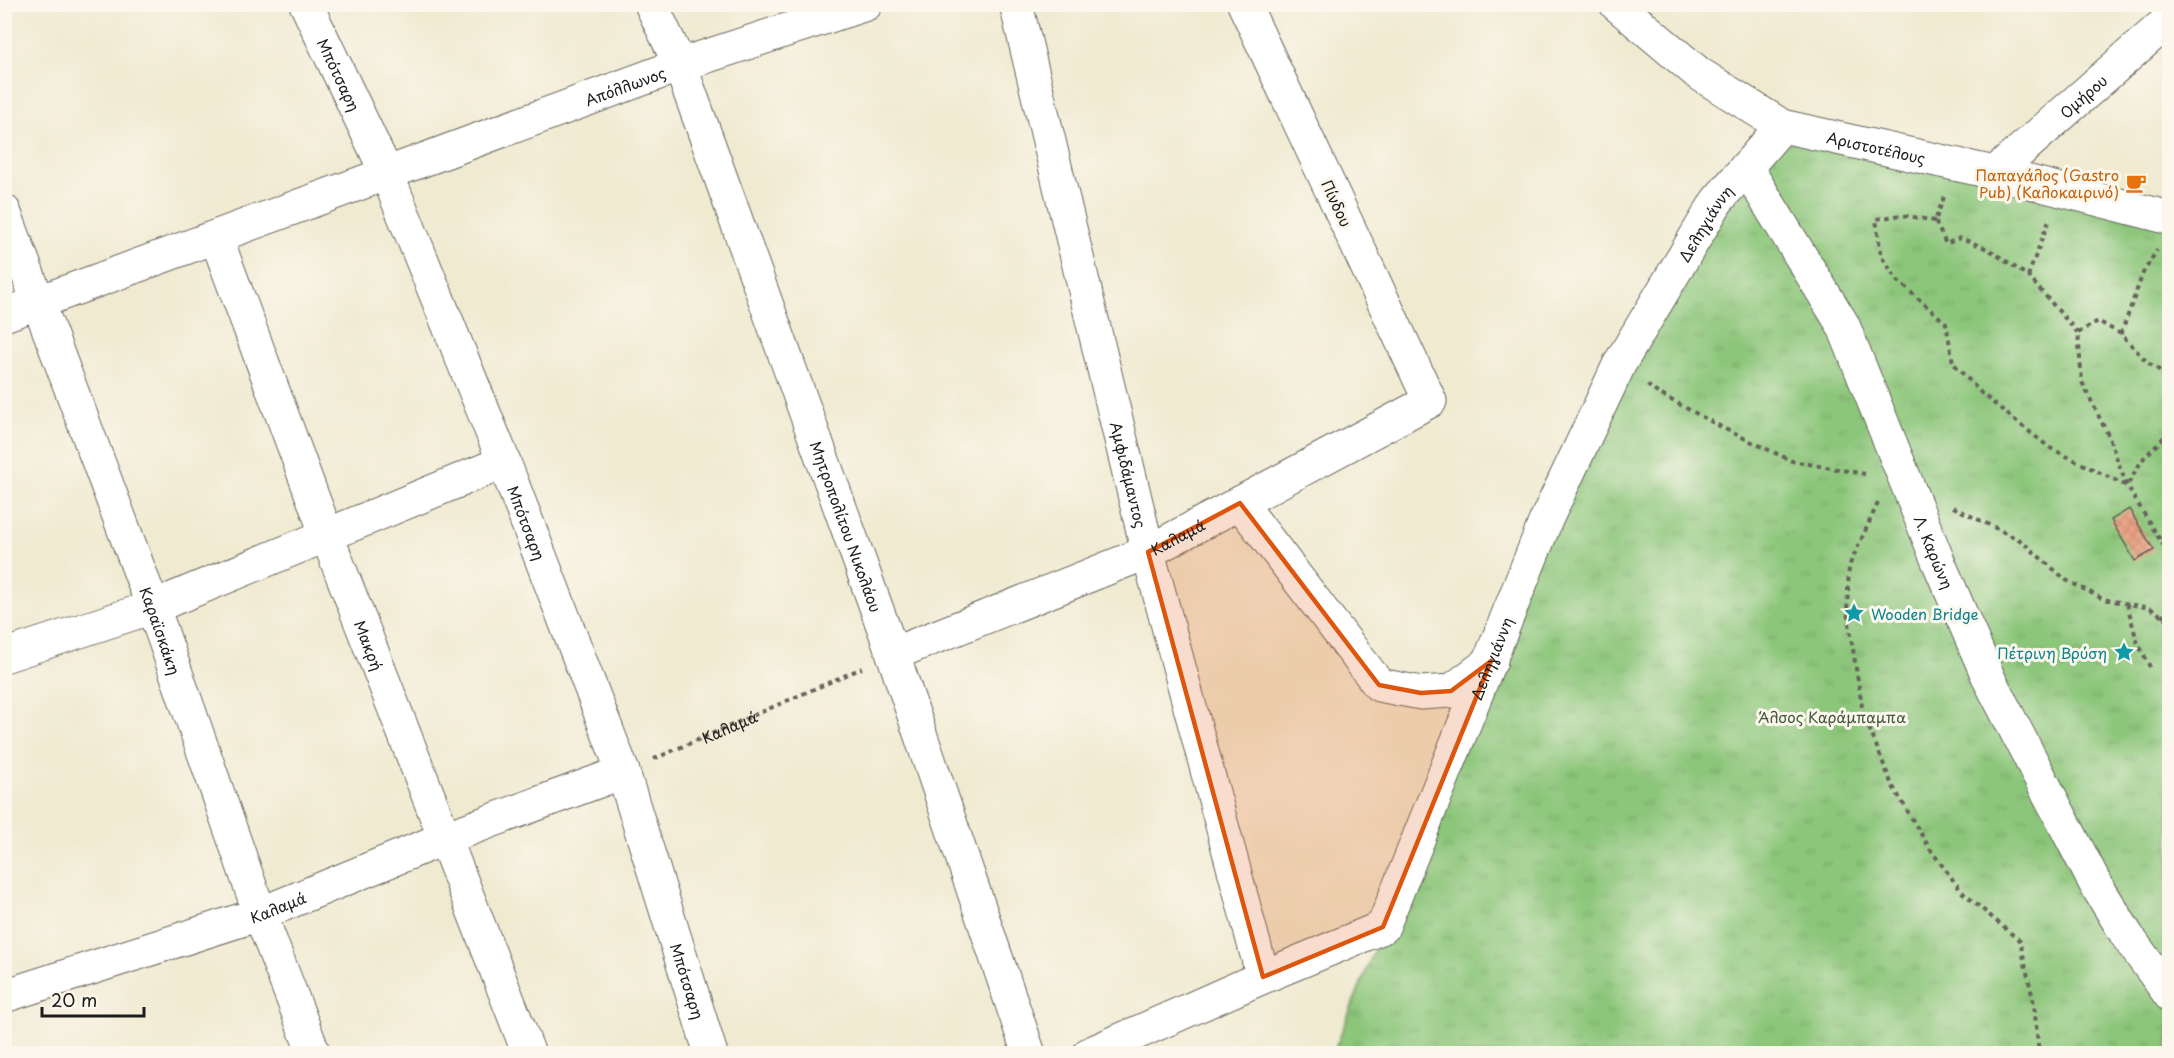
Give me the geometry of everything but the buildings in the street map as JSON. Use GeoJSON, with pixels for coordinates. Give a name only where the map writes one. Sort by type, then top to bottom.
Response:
{"type":"FeatureCollection","features":[{"type":"Feature","properties":{"kind":"street","name":"Μπότσαρη"},"geometry":{"type":"LineString","coordinates":[[306,4],[387,174],[504,462],[623,772],[711,1053]]}},
{"type":"Feature","properties":{"kind":"street","name":"Μητροπολίτου Νικολάου"},"geometry":{"type":"LineString","coordinates":[[651,4],[680,65],[893,654],[1029,1053]]}},
{"type":"Feature","properties":{"kind":"street","name":"Απόλλωνος"},"geometry":{"type":"LineString","coordinates":[[39,302],[680,65],[866,4]]}},
{"type":"Feature","properties":{"kind":"street","name":"Αμφιδάμαντος"},"geometry":{"type":"LineString","coordinates":[[1016,4],[1148,552],[1263,977]]}},
{"type":"Feature","properties":{"kind":"street","name":"Πίνδου"},"geometry":{"type":"LineString","coordinates":[[1244,4],[1430,401]]}},
{"type":"Feature","properties":{"kind":"street","name":"Αριστοτέλους"},"geometry":{"type":"LineString","coordinates":[[1616,4],[1698,73],[1782,126],[2061,190],[2164,233]]}},
{"type":"Feature","properties":{"kind":"street","name":"Ομήρου"},"geometry":{"type":"LineString","coordinates":[[1979,170],[2169,19]]}},
{"type":"Feature","properties":{"kind":"street","name":"Δεληγιάννη"},"geometry":{"type":"LineString","coordinates":[[1089,1053],[1383,927],[1546,520],[1620,363],[1717,201],[1782,126]]}},
{"type":"Feature","properties":{"kind":"street","name":"Λ. Καρώνη"},"geometry":{"type":"LineString","coordinates":[[1746,167],[1843,325],[1938,561],[1990,681],[2095,883],[2128,937],[2169,995]]}},
{"type":"Feature","properties":{"kind":"street","name":"Καραϊσκάκη"},"geometry":{"type":"LineString","coordinates":[[4,211],[153,607],[260,914],[314,1053]]}},
{"type":"Feature","properties":{"kind":"street","name":"Μακρή"},"geometry":{"type":"LineString","coordinates":[[216,237],[327,536],[529,1053]]}},
{"type":"Feature","properties":{"kind":"street"},"geometry":{"type":"LineString","coordinates":[[4,315],[39,302]]}},
{"type":"Feature","properties":{"kind":"street","name":"Καλαμά"},"geometry":{"type":"LineString","coordinates":[[893,654],[1148,552],[1430,401]]}},
{"type":"Feature","properties":{"kind":"street"},"geometry":{"type":"LineString","coordinates":[[4,656],[153,607],[504,462]]}},
{"type":"Feature","properties":{"kind":"street"},"geometry":{"type":"LineString","coordinates":[[1240,503],[1379,685],[1421,693],[1451,691],[1491,661]]}},
{"type":"Feature","properties":{"kind":"street","name":"Καλαμά"},"geometry":{"type":"LineString","coordinates":[[4,996],[260,914],[445,838],[623,772]]}},
{"type":"Feature","properties":{"kind":"path"},"geometry":{"type":"LineString","coordinates":[[1979,170],[1941,201],[1935,221],[1946,244],[1960,238],[1988,249],[2028,276],[2078,333],[2082,382],[2108,435],[2127,486],[2169,556]]}},
{"type":"Feature","properties":{"kind":"path"},"geometry":{"type":"LineString","coordinates":[[2028,276],[2061,190]]}},
{"type":"Feature","properties":{"kind":"path"},"geometry":{"type":"LineString","coordinates":[[1935,221],[1902,215],[1876,219],[1881,255],[1897,280],[1946,323],[1953,363],[1982,394],[2049,448],[2127,486]]}},
{"type":"Feature","properties":{"kind":"path"},"geometry":{"type":"LineString","coordinates":[[2121,334],[2143,273],[2164,233]]}},
{"type":"Feature","properties":{"kind":"path"},"geometry":{"type":"LineString","coordinates":[[2078,333],[2098,321],[2121,334],[2148,363],[2169,377]]}},
{"type":"Feature","properties":{"kind":"path"},"geometry":{"type":"LineString","coordinates":[[2127,486],[2142,459],[2169,431]]}},
{"type":"Feature","properties":{"kind":"path"},"geometry":{"type":"LineString","coordinates":[[1880,499],[1849,566],[1846,611],[1863,713],[1892,786],[1930,849],[1962,892],[2020,941],[2034,1004],[2039,1053]]}},
{"type":"Feature","properties":{"kind":"path"},"geometry":{"type":"LineString","coordinates":[[2163,617],[2169,597]]}},
{"type":"Feature","properties":{"kind":"path"},"geometry":{"type":"LineString","coordinates":[[2127,604],[2137,641],[2150,668]]}},
{"type":"Feature","properties":{"kind":"path","name":"Καλαμά"},"geometry":{"type":"LineString","coordinates":[[623,772],[893,654]]}},
{"type":"Feature","properties":{"kind":"highlighted area"},"geometry":{"type":"Polygon","coordinates":[[[1240,503],[1379,685],[1421,693],[1451,691],[1491,661],[1383,927],[1263,977],[1148,552],[1240,503]]]}},
{"type":"Feature","properties":{"kind":"green space","name":"Άλσος Καράμπαμπα"},"geometry":{"type":"Polygon","coordinates":[[[1782,126],[2169,218],[2169,1053],[1333,1054],[1450,760],[1620,363],[1782,126]]]}},
{"type":"Feature","properties":{"kind":"place","name":"Παπαγάλος (Gastro Pub) (Καλοκαιρινό)"},"geometry":{"type":"Point","coordinates":[2136,183]}},
{"type":"Feature","properties":{"kind":"place","name":"Wooden Bridge"},"geometry":{"type":"Point","coordinates":[1854,613]}},
{"type":"Feature","properties":{"kind":"place","name":"Πέτρινη Βρύση"},"geometry":{"type":"Point","coordinates":[2124,652]}}]}
